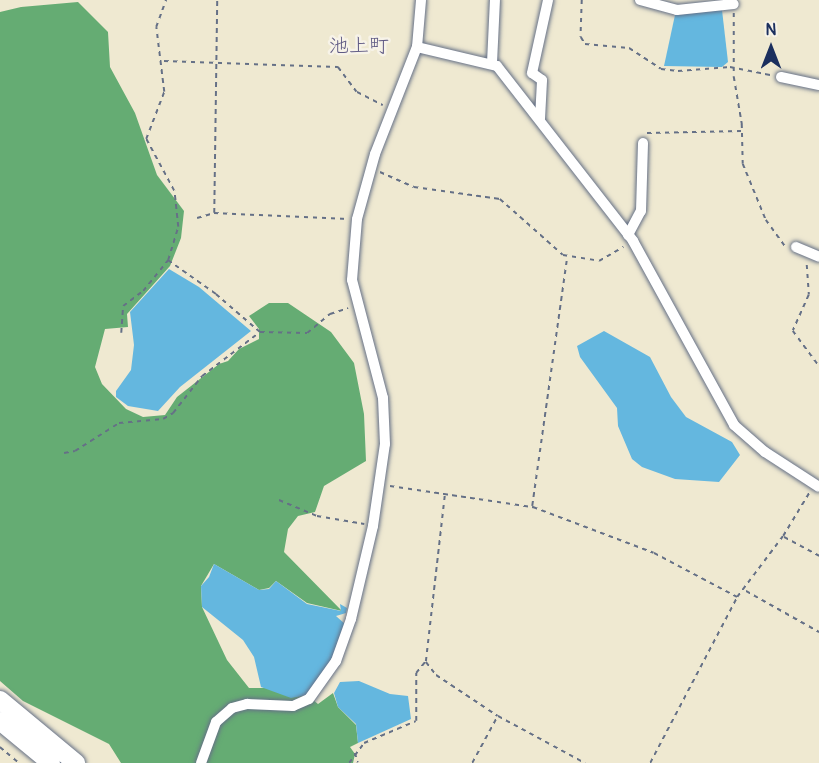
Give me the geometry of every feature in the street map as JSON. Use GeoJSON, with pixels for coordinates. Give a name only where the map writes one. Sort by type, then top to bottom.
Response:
{"type":"FeatureCollection","features":[{"type":"Feature","properties":{"kind":"highway"},"geometry":{"type":"LineString","coordinates":[[0,700],[76,763]]}},
{"type":"Feature","properties":{"kind":"highway"},"geometry":{"type":"LineString","coordinates":[[0,721],[51,763]]}},
{"type":"Feature","properties":{"kind":"street"},"geometry":{"type":"LineString","coordinates":[[201,763],[216,722],[232,708],[247,704],[300,705],[325,680],[336,662],[351,619],[373,526],[381,484],[385,444],[383,398],[352,280],[357,219],[371,167],[417,47],[421,0]]}},
{"type":"Feature","properties":{"kind":"street"},"geometry":{"type":"LineString","coordinates":[[492,63],[495,0]]}},
{"type":"Feature","properties":{"kind":"street"},"geometry":{"type":"LineString","coordinates":[[540,119],[542,80],[532,73],[548,0]]}},
{"type":"Feature","properties":{"kind":"street"},"geometry":{"type":"LineString","coordinates":[[640,0],[677,10],[734,4]]}},
{"type":"Feature","properties":{"kind":"street"},"geometry":{"type":"LineString","coordinates":[[417,47],[492,63],[540,119],[631,238],[734,425],[765,452],[816,486]]}},
{"type":"Feature","properties":{"kind":"street"},"geometry":{"type":"LineString","coordinates":[[781,77],[819,85]]}},
{"type":"Feature","properties":{"kind":"street"},"geometry":{"type":"LineString","coordinates":[[631,238],[641,211],[643,143]]}},
{"type":"Feature","properties":{"kind":"street"},"geometry":{"type":"LineString","coordinates":[[793,248],[819,256]]}},
{"type":"Feature","properties":{"kind":"path"},"geometry":{"type":"LineString","coordinates":[[121,333],[123,306],[143,291],[168,260],[178,228],[179,210],[174,191],[146,140],[164,92],[163,61],[156,27],[166,0]]}},
{"type":"Feature","properties":{"kind":"path"},"geometry":{"type":"LineString","coordinates":[[214,213],[217,0]]}},
{"type":"Feature","properties":{"kind":"path"},"geometry":{"type":"LineString","coordinates":[[582,0],[581,42],[585,44],[629,48],[661,69],[678,71],[734,68],[781,77]]}},
{"type":"Feature","properties":{"kind":"path"},"geometry":{"type":"LineString","coordinates":[[734,4],[734,68],[742,131],[743,164],[766,220],[793,248]]}},
{"type":"Feature","properties":{"kind":"path"},"geometry":{"type":"LineString","coordinates":[[163,61],[216,61],[338,67],[357,92],[394,110]]}},
{"type":"Feature","properties":{"kind":"path"},"geometry":{"type":"LineString","coordinates":[[643,143],[649,132],[742,131]]}},
{"type":"Feature","properties":{"kind":"path"},"geometry":{"type":"LineString","coordinates":[[371,167],[414,187],[500,199],[568,256],[599,261],[631,238]]}},
{"type":"Feature","properties":{"kind":"path"},"geometry":{"type":"LineString","coordinates":[[196,218],[214,213],[357,219]]}},
{"type":"Feature","properties":{"kind":"path"},"geometry":{"type":"LineString","coordinates":[[532,507],[568,256]]}},
{"type":"Feature","properties":{"kind":"path"},"geometry":{"type":"LineString","coordinates":[[168,260],[216,294],[260,332]]}},
{"type":"Feature","properties":{"kind":"path"},"geometry":{"type":"LineString","coordinates":[[808,261],[808,295],[793,331],[819,366]]}},
{"type":"Feature","properties":{"kind":"path"},"geometry":{"type":"LineString","coordinates":[[64,453],[75,451],[119,423],[163,420],[173,413],[202,376],[260,332],[307,333],[330,314],[357,304]]}},
{"type":"Feature","properties":{"kind":"path"},"geometry":{"type":"LineString","coordinates":[[381,484],[532,507],[654,553],[738,597]]}},
{"type":"Feature","properties":{"kind":"path"},"geometry":{"type":"LineString","coordinates":[[650,763],[738,597],[746,590],[816,486]]}},
{"type":"Feature","properties":{"kind":"path"},"geometry":{"type":"LineString","coordinates":[[349,763],[364,743],[416,721],[416,673],[426,662],[445,495]]}},
{"type":"Feature","properties":{"kind":"path"},"geometry":{"type":"LineString","coordinates":[[279,500],[317,516],[373,526]]}},
{"type":"Feature","properties":{"kind":"path"},"geometry":{"type":"LineString","coordinates":[[783,536],[819,556]]}},
{"type":"Feature","properties":{"kind":"path"},"geometry":{"type":"LineString","coordinates":[[746,590],[819,632]]}},
{"type":"Feature","properties":{"kind":"path"},"geometry":{"type":"LineString","coordinates":[[426,662],[436,675],[498,716],[585,763]]}},
{"type":"Feature","properties":{"kind":"path"},"geometry":{"type":"LineString","coordinates":[[471,763],[498,716]]}},
{"type":"Feature","properties":{"kind":"path"},"geometry":{"type":"LineString","coordinates":[[0,747],[19,763]]}},
{"type":"Feature","properties":{"kind":"path"},"geometry":{"type":"LineString","coordinates":[[355,752],[358,763]]}},
{"type":"Feature","properties":{"kind":"green space"},"geometry":{"type":"Polygon","coordinates":[[[78,2],[108,32],[110,67],[135,113],[157,175],[184,211],[181,238],[170,266],[127,314],[128,327],[105,329],[95,367],[102,384],[126,409],[143,417],[165,415],[177,397],[219,364],[228,361],[239,349],[259,339],[259,329],[249,316],[269,303],[288,303],[331,332],[354,363],[364,414],[366,461],[324,486],[315,512],[298,516],[288,529],[284,552],[342,611],[307,603],[276,581],[269,588],[259,590],[214,564],[201,586],[202,607],[227,660],[249,688],[268,688],[291,697],[307,695],[318,704],[333,693],[338,707],[356,725],[358,743],[350,747],[355,754],[353,763],[121,763],[109,744],[23,701],[0,681],[0,12],[21,7],[78,2]]]}},
{"type":"Feature","properties":{"kind":"water"},"geometry":{"type":"Polygon","coordinates":[[[722,10],[728,62],[722,67],[664,66],[675,15],[722,10]]]}},
{"type":"Feature","properties":{"kind":"water"},"geometry":{"type":"Polygon","coordinates":[[[169,269],[199,287],[251,331],[180,387],[158,411],[128,406],[116,397],[116,391],[131,370],[134,345],[130,312],[169,269]]]}},
{"type":"Feature","properties":{"kind":"water"},"geometry":{"type":"Polygon","coordinates":[[[604,331],[650,357],[671,397],[686,417],[732,442],[740,455],[719,482],[675,479],[642,467],[632,459],[618,426],[617,408],[580,357],[577,346],[604,331]]]}},
{"type":"Feature","properties":{"kind":"water"},"geometry":{"type":"Polygon","coordinates":[[[214,564],[259,590],[269,589],[276,581],[307,604],[341,611],[340,604],[347,608],[346,613],[336,616],[345,624],[341,646],[307,695],[291,698],[261,687],[254,657],[243,640],[202,607],[201,586],[209,577],[214,564]]]}},
{"type":"Feature","properties":{"kind":"water"},"geometry":{"type":"Polygon","coordinates":[[[359,681],[390,694],[408,696],[411,719],[358,743],[356,724],[338,707],[334,693],[340,682],[359,681]]]}},
{"type":"Feature","properties":{"kind":"district","name":"池上町"},"geometry":{"type":"Point","coordinates":[359,45]}}]}
